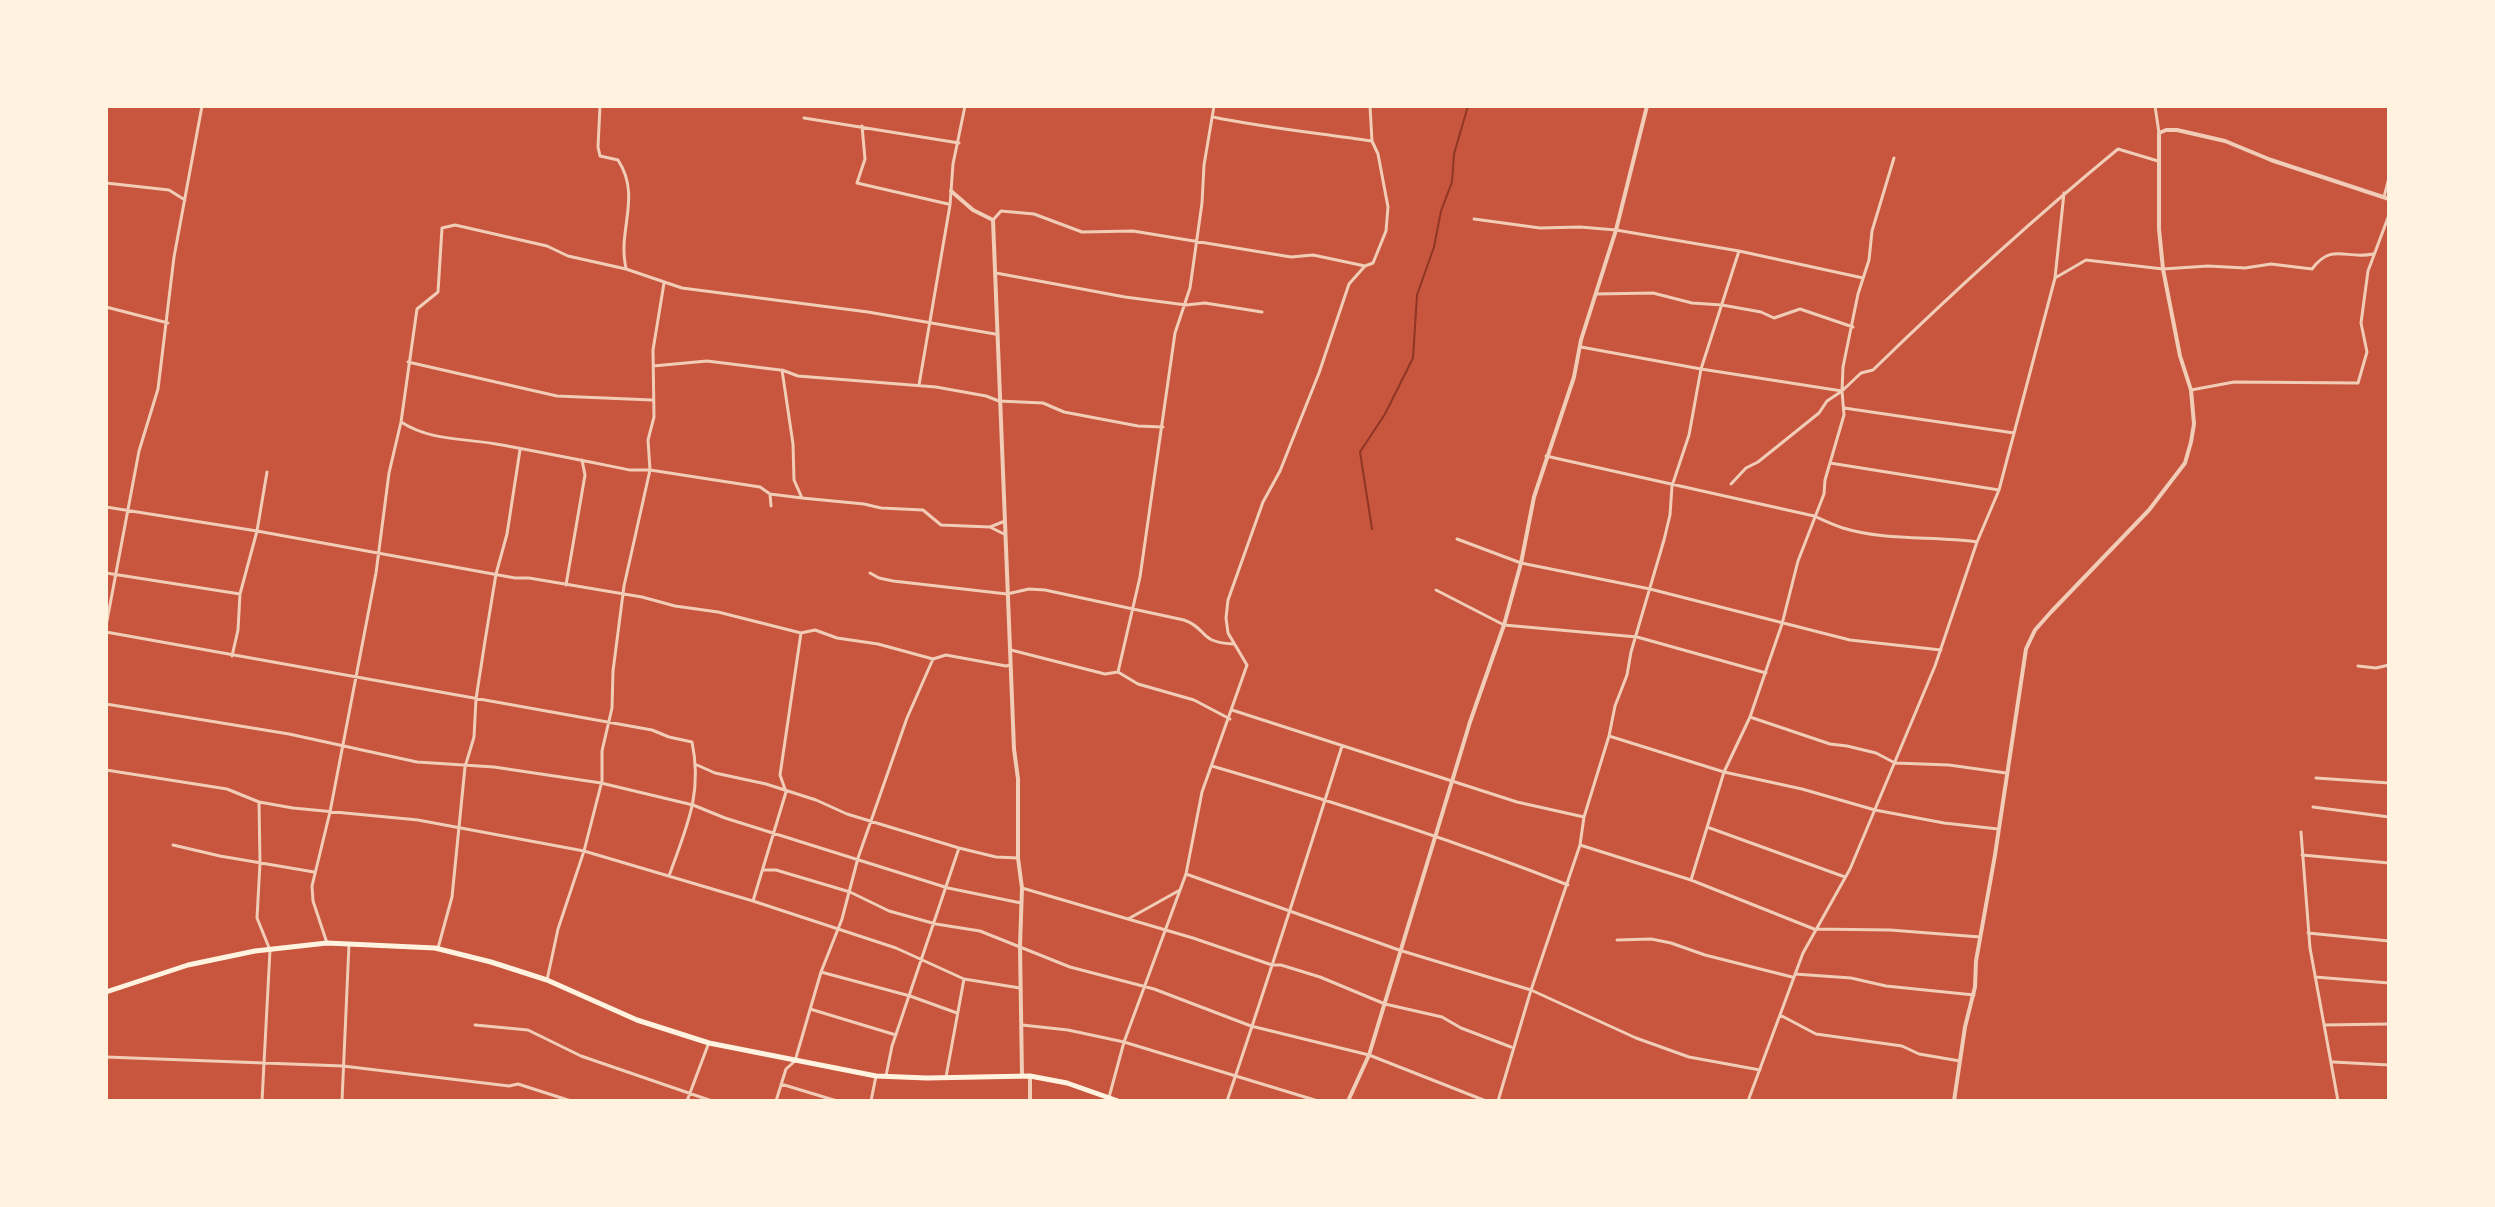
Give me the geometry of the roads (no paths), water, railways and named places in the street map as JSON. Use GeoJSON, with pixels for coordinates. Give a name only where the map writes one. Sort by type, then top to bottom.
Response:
{"type":"FeatureCollection","features":[{"type":"Feature","properties":{"kind":"main road"},"geometry":{"type":"LineString","coordinates":[[106,992],[188,965],[270,950],[327,943],[438,948],[547,980],[629,1017],[709,1043],[876,1076],[1030,1076],[1067,1083],[1118,1101]]}},
{"type":"Feature","properties":{"kind":"street"},"geometry":{"type":"LineString","coordinates":[[106,626],[139,451],[158,389],[174,257],[202,106]]}},
{"type":"Feature","properties":{"kind":"street"},"geometry":{"type":"LineString","coordinates":[[600,106],[600,156],[618,160],[624,170],[631,204],[623,255],[626,269]]}},
{"type":"Feature","properties":{"kind":"street"},"geometry":{"type":"LineString","coordinates":[[919,385],[965,106]]}},
{"type":"Feature","properties":{"kind":"street"},"geometry":{"type":"LineString","coordinates":[[1118,672],[1134,610],[1173,347],[1186,305],[1214,106]]}},
{"type":"Feature","properties":{"kind":"street"},"geometry":{"type":"LineString","coordinates":[[1108,1100],[1124,1042],[1186,874],[1202,792],[1247,665],[1233,644],[1226,618],[1228,600],[1263,502],[1280,471],[1319,373],[1349,284],[1365,266],[1373,263],[1386,231],[1388,207],[1378,154],[1372,141],[1370,106]]}},
{"type":"Feature","properties":{"kind":"street"},"geometry":{"type":"LineString","coordinates":[[1348,1101],[1369,1055],[1451,780],[1504,625],[1521,563],[1534,497],[1574,377],[1647,106]]}},
{"type":"Feature","properties":{"kind":"street"},"geometry":{"type":"LineString","coordinates":[[1954,1101],[2009,773],[2022,666],[2035,630],[2149,510],[2185,463],[2194,424],[2191,390],[2180,356],[2163,269],[2159,133],[2155,106]]}},
{"type":"Feature","properties":{"kind":"street"},"geometry":{"type":"LineString","coordinates":[[1213,117],[1286,131],[1311,131],[1372,141]]}},
{"type":"Feature","properties":{"kind":"street"},"geometry":{"type":"LineString","coordinates":[[804,118],[959,143]]}},
{"type":"Feature","properties":{"kind":"street"},"geometry":{"type":"LineString","coordinates":[[862,126],[865,159],[857,183],[950,205]]}},
{"type":"Feature","properties":{"kind":"street"},"geometry":{"type":"LineString","coordinates":[[2159,133],[2177,130],[2225,141],[2271,160],[2386,198],[2389,178]]}},
{"type":"Feature","properties":{"kind":"street"},"geometry":{"type":"LineString","coordinates":[[1731,484],[1746,468],[1758,462],[1819,413],[1827,401],[1842,391],[1853,378],[1873,370],[2064,193],[2118,149],[2158,161]]}},
{"type":"Feature","properties":{"kind":"street"},"geometry":{"type":"LineString","coordinates":[[1691,880],[1724,772],[1750,717],[1766,673],[1814,516],[1824,494],[1844,415],[1843,367],[1858,294],[1869,260],[1872,231],[1894,158]]}},
{"type":"Feature","properties":{"kind":"street"},"geometry":{"type":"LineString","coordinates":[[106,183],[169,190],[185,200]]}},
{"type":"Feature","properties":{"kind":"street"},"geometry":{"type":"LineString","coordinates":[[951,191],[973,210],[993,220]]}},
{"type":"Feature","properties":{"kind":"street"},"geometry":{"type":"LineString","coordinates":[[1748,1101],[1814,929],[1845,877],[1895,763],[1941,650],[1977,542],[1999,490],[2055,278],[2064,193]]}},
{"type":"Feature","properties":{"kind":"street"},"geometry":{"type":"LineString","coordinates":[[1022,1076],[1022,888],[1018,858],[1018,774],[1014,749],[995,334],[993,220],[1001,211],[1034,214],[1082,232],[1133,231],[1291,257],[1313,255],[1365,266]]}},
{"type":"Feature","properties":{"kind":"street"},"geometry":{"type":"LineString","coordinates":[[2191,390],[2234,382],[2358,383],[2367,352],[2361,323],[2368,271],[2389,215]]}},
{"type":"Feature","properties":{"kind":"street"},"geometry":{"type":"LineString","coordinates":[[1474,219],[1540,228],[1616,230],[1739,251],[1863,278]]}},
{"type":"Feature","properties":{"kind":"street"},"geometry":{"type":"LineString","coordinates":[[327,943],[313,901],[315,873],[330,812],[379,554],[389,473],[401,422],[417,309],[438,292],[442,228],[455,225],[547,246],[568,256],[626,269],[682,288],[868,312],[995,334]]}},
{"type":"Feature","properties":{"kind":"street"},"geometry":{"type":"LineString","coordinates":[[1498,1101],[1531,990],[1580,845],[1584,817],[1615,706],[1627,675],[1670,515],[1672,486],[1689,435],[1701,369],[1739,251]]}},
{"type":"Feature","properties":{"kind":"street"},"geometry":{"type":"LineString","coordinates":[[2055,278],[2086,260],[2163,269],[2245,268],[2271,264],[2312,269],[2321,257],[2337,251],[2352,256],[2374,254]]}},
{"type":"Feature","properties":{"kind":"street"},"geometry":{"type":"LineString","coordinates":[[996,273],[1125,297],[1186,305],[1205,303],[1262,312]]}},
{"type":"Feature","properties":{"kind":"street"},"geometry":{"type":"LineString","coordinates":[[547,980],[558,929],[584,851],[601,783],[602,751],[623,594],[650,470],[648,440],[654,417],[653,366],[664,283]]}},
{"type":"Feature","properties":{"kind":"street"},"geometry":{"type":"LineString","coordinates":[[1596,294],[1653,293],[1692,303],[1761,312],[1774,318],[1800,309],[1853,327]]}},
{"type":"Feature","properties":{"kind":"street"},"geometry":{"type":"LineString","coordinates":[[106,307],[168,323]]}},
{"type":"Feature","properties":{"kind":"street"},"geometry":{"type":"LineString","coordinates":[[1580,347],[1842,391]]}},
{"type":"Feature","properties":{"kind":"street"},"geometry":{"type":"LineString","coordinates":[[653,366],[707,361],[782,370],[798,376],[919,385],[999,401],[1043,403],[1064,412],[1138,426],[1163,427]]}},
{"type":"Feature","properties":{"kind":"street"},"geometry":{"type":"LineString","coordinates":[[408,362],[557,396],[654,400]]}},
{"type":"Feature","properties":{"kind":"street"},"geometry":{"type":"LineString","coordinates":[[782,370],[793,444],[794,480],[802,498]]}},
{"type":"Feature","properties":{"kind":"street"},"geometry":{"type":"LineString","coordinates":[[1843,408],[2014,433]]}},
{"type":"Feature","properties":{"kind":"street"},"geometry":{"type":"LineString","coordinates":[[401,422],[436,437],[630,470],[650,470],[760,487],[779,497],[923,510],[941,525],[990,527],[1005,521]]}},
{"type":"Feature","properties":{"kind":"street"},"geometry":{"type":"LineString","coordinates":[[438,948],[452,897],[466,765],[474,737],[476,699],[520,450]]}},
{"type":"Feature","properties":{"kind":"street"},"geometry":{"type":"LineString","coordinates":[[1546,456],[1814,516],[1845,529],[1977,542]]}},
{"type":"Feature","properties":{"kind":"street"},"geometry":{"type":"LineString","coordinates":[[566,585],[585,475],[582,460]]}},
{"type":"Feature","properties":{"kind":"street"},"geometry":{"type":"LineString","coordinates":[[1830,463],[1999,490]]}},
{"type":"Feature","properties":{"kind":"street"},"geometry":{"type":"LineString","coordinates":[[232,656],[238,630],[240,594],[257,531],[267,472]]}},
{"type":"Feature","properties":{"kind":"street"},"geometry":{"type":"LineString","coordinates":[[770,494],[772,504],[779,497]]}},
{"type":"Feature","properties":{"kind":"street"},"geometry":{"type":"LineString","coordinates":[[106,507],[623,594],[718,612],[801,633],[815,630],[837,638],[878,644],[933,659],[946,655],[1010,665]]}},
{"type":"Feature","properties":{"kind":"street"},"geometry":{"type":"LineString","coordinates":[[990,527],[1005,535]]}},
{"type":"Feature","properties":{"kind":"street"},"geometry":{"type":"LineString","coordinates":[[1457,539],[1521,563],[1650,589],[1850,640],[1941,650]]}},
{"type":"Feature","properties":{"kind":"street"},"geometry":{"type":"LineString","coordinates":[[106,573],[240,594]]}},
{"type":"Feature","properties":{"kind":"street"},"geometry":{"type":"LineString","coordinates":[[870,573],[893,581],[1007,594],[1029,589],[1045,590],[1184,620],[1195,624],[1206,639],[1233,644]]}},
{"type":"Feature","properties":{"kind":"street"},"geometry":{"type":"LineString","coordinates":[[1436,590],[1504,625],[1637,637],[1766,673]]}},
{"type":"Feature","properties":{"kind":"street"},"geometry":{"type":"LineString","coordinates":[[106,632],[652,730],[692,742],[697,765],[693,805],[669,876]]}},
{"type":"Feature","properties":{"kind":"street"},"geometry":{"type":"LineString","coordinates":[[753,901],[786,792],[780,775],[801,633]]}},
{"type":"Feature","properties":{"kind":"street"},"geometry":{"type":"LineString","coordinates":[[1010,650],[1105,674],[1118,672],[1138,684],[1194,700],[1230,719]]}},
{"type":"Feature","properties":{"kind":"street"},"geometry":{"type":"LineString","coordinates":[[776,1101],[786,1069],[795,1061],[821,972],[850,892],[858,858],[907,718],[933,659]]}},
{"type":"Feature","properties":{"kind":"street"},"geometry":{"type":"LineString","coordinates":[[2358,666],[2376,668],[2389,665]]}},
{"type":"Feature","properties":{"kind":"street"},"geometry":{"type":"LineString","coordinates":[[106,704],[235,724],[417,762],[466,765],[601,783],[693,805],[946,887],[1022,904]]}},
{"type":"Feature","properties":{"kind":"street"},"geometry":{"type":"LineString","coordinates":[[1232,710],[1517,802],[1584,817]]}},
{"type":"Feature","properties":{"kind":"street"},"geometry":{"type":"LineString","coordinates":[[1750,717],[1830,744],[1876,753],[1895,763],[1949,765],[2009,773]]}},
{"type":"Feature","properties":{"kind":"street"},"geometry":{"type":"LineString","coordinates":[[1609,736],[1724,772],[1802,789],[1875,810],[1998,829]]}},
{"type":"Feature","properties":{"kind":"street"},"geometry":{"type":"LineString","coordinates":[[1227,1101],[1342,746]]}},
{"type":"Feature","properties":{"kind":"street"},"geometry":{"type":"LineString","coordinates":[[697,765],[766,784],[871,822],[959,848],[996,857],[1018,858]]}},
{"type":"Feature","properties":{"kind":"street"},"geometry":{"type":"LineString","coordinates":[[1212,766],[1325,799],[1492,855],[1568,885]]}},
{"type":"Feature","properties":{"kind":"street"},"geometry":{"type":"LineString","coordinates":[[106,770],[227,789],[259,802],[395,817],[584,851],[753,901],[836,931],[896,948],[964,979],[1020,989]]}},
{"type":"Feature","properties":{"kind":"street"},"geometry":{"type":"LineString","coordinates":[[2316,778],[2389,783]]}},
{"type":"Feature","properties":{"kind":"street"},"geometry":{"type":"LineString","coordinates":[[259,802],[257,918],[270,950],[262,1101]]}},
{"type":"Feature","properties":{"kind":"street"},"geometry":{"type":"LineString","coordinates":[[2313,807],[2389,817]]}},
{"type":"Feature","properties":{"kind":"street"},"geometry":{"type":"LineString","coordinates":[[1707,827],[1845,877]]}},
{"type":"Feature","properties":{"kind":"street"},"geometry":{"type":"LineString","coordinates":[[2301,832],[2308,933],[2338,1101]]}},
{"type":"Feature","properties":{"kind":"street"},"geometry":{"type":"LineString","coordinates":[[173,845],[315,873]]}},
{"type":"Feature","properties":{"kind":"street"},"geometry":{"type":"LineString","coordinates":[[1580,845],[1691,880],[1814,929],[1890,930],[1980,937]]}},
{"type":"Feature","properties":{"kind":"street"},"geometry":{"type":"LineString","coordinates":[[886,1077],[896,1035],[936,924],[959,848]]}},
{"type":"Feature","properties":{"kind":"street"},"geometry":{"type":"LineString","coordinates":[[2302,855],[2389,863]]}},
{"type":"Feature","properties":{"kind":"street"},"geometry":{"type":"LineString","coordinates":[[764,870],[776,870],[850,892],[889,911],[936,924],[980,931],[1070,967],[1145,988],[1251,1026],[1369,1055],[1486,1101]]}},
{"type":"Feature","properties":{"kind":"street"},"geometry":{"type":"LineString","coordinates":[[1186,874],[1399,950],[1531,990],[1636,1038],[1689,1057],[1760,1070]]}},
{"type":"Feature","properties":{"kind":"street"},"geometry":{"type":"LineString","coordinates":[[1022,888],[1320,977],[1385,1004],[1442,1017],[1461,1028],[1513,1048]]}},
{"type":"Feature","properties":{"kind":"street"},"geometry":{"type":"LineString","coordinates":[[1128,919],[1180,890]]}},
{"type":"Feature","properties":{"kind":"street"},"geometry":{"type":"LineString","coordinates":[[2308,933],[2389,941]]}},
{"type":"Feature","properties":{"kind":"street"},"geometry":{"type":"LineString","coordinates":[[1617,940],[1651,939],[1671,943],[1705,955],[1794,976],[1974,995]]}},
{"type":"Feature","properties":{"kind":"street"},"geometry":{"type":"LineString","coordinates":[[342,1101],[349,944]]}},
{"type":"Feature","properties":{"kind":"street"},"geometry":{"type":"LineString","coordinates":[[821,972],[910,996],[957,1013]]}},
{"type":"Feature","properties":{"kind":"street"},"geometry":{"type":"LineString","coordinates":[[2315,977],[2389,983]]}},
{"type":"Feature","properties":{"kind":"street"},"geometry":{"type":"LineString","coordinates":[[946,1077],[964,979]]}},
{"type":"Feature","properties":{"kind":"street"},"geometry":{"type":"LineString","coordinates":[[810,1009],[896,1035]]}},
{"type":"Feature","properties":{"kind":"street"},"geometry":{"type":"LineString","coordinates":[[1780,1015],[1816,1034],[1902,1046],[1919,1054],[1961,1061]]}},
{"type":"Feature","properties":{"kind":"street"},"geometry":{"type":"LineString","coordinates":[[2324,1025],[2389,1024]]}},
{"type":"Feature","properties":{"kind":"street"},"geometry":{"type":"LineString","coordinates":[[475,1025],[528,1030],[581,1056],[712,1101]]}},
{"type":"Feature","properties":{"kind":"street"},"geometry":{"type":"LineString","coordinates":[[1022,1025],[1068,1030],[1124,1042],[1318,1101]]}},
{"type":"Feature","properties":{"kind":"street"},"geometry":{"type":"LineString","coordinates":[[687,1101],[709,1043]]}},
{"type":"Feature","properties":{"kind":"street"},"geometry":{"type":"LineString","coordinates":[[106,1057],[343,1066],[509,1086],[518,1084],[571,1101]]}},
{"type":"Feature","properties":{"kind":"street"},"geometry":{"type":"LineString","coordinates":[[2331,1062],[2389,1065]]}},
{"type":"Feature","properties":{"kind":"street"},"geometry":{"type":"LineString","coordinates":[[871,1101],[876,1076]]}},
{"type":"Feature","properties":{"kind":"street"},"geometry":{"type":"LineString","coordinates":[[1030,1076],[1030,1101]]}},
{"type":"Feature","properties":{"kind":"street"},"geometry":{"type":"LineString","coordinates":[[781,1084],[837,1101]]}},
{"type":"Feature","properties":{"kind":"waterway"},"geometry":{"type":"LineString","coordinates":[[1372,529],[1360,452],[1385,414],[1413,358],[1417,295],[1452,182],[1454,154],[1468,106]]}}]}
